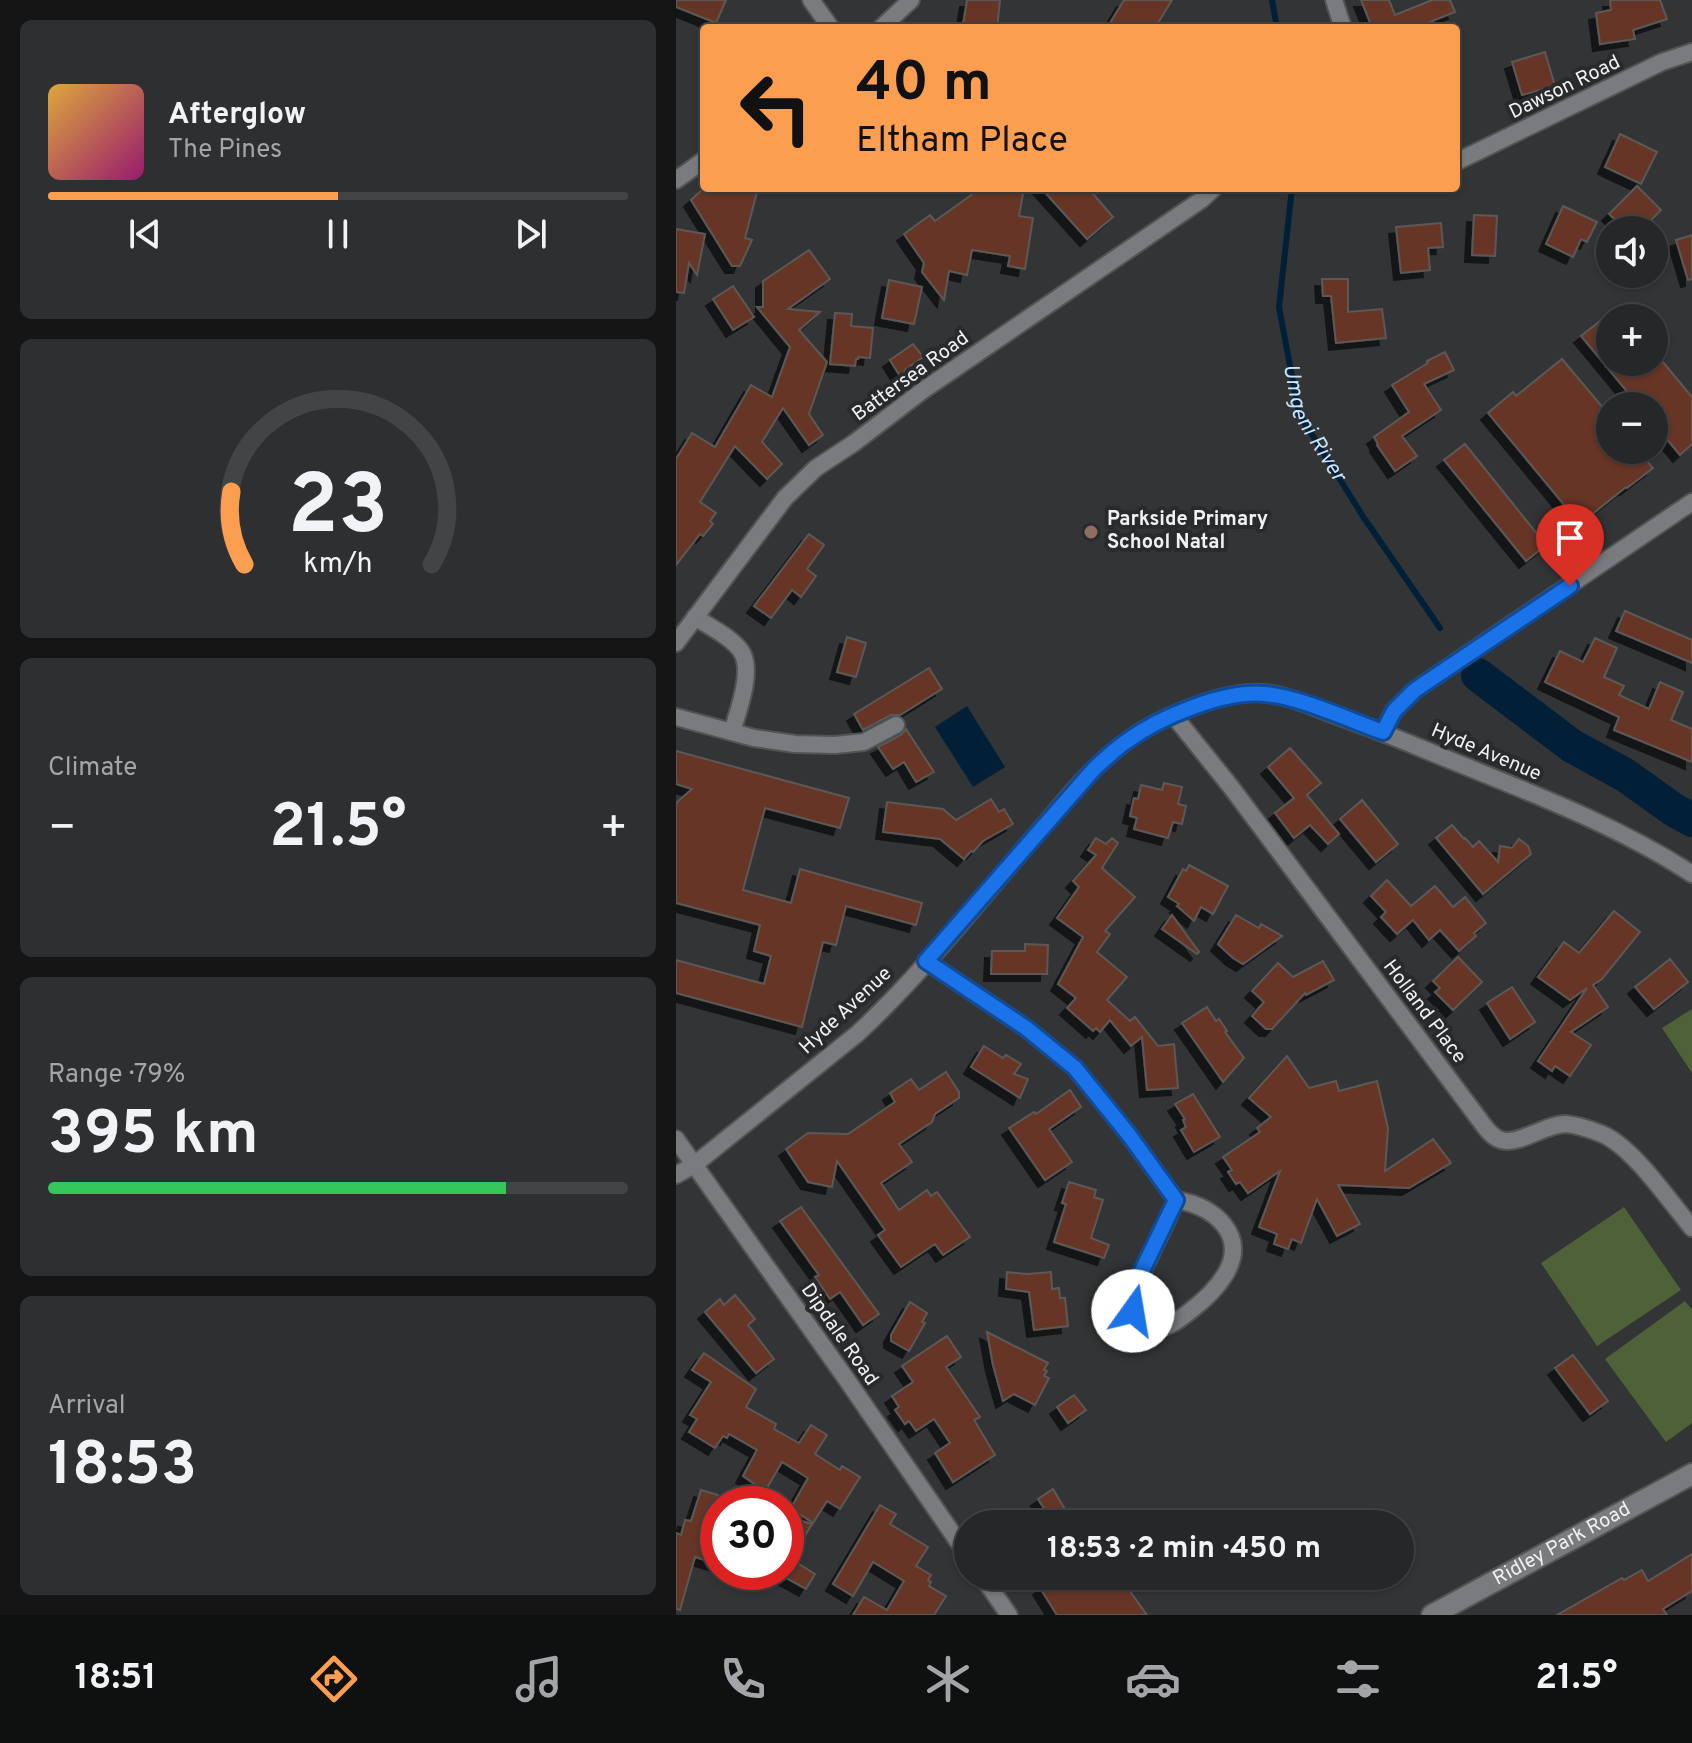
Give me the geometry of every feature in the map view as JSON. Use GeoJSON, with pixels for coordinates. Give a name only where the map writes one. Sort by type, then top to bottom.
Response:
{"type":"FeatureCollection","features":[{"type":"Feature","properties":{"kind":"street"},"geometry":{"type":"LineString","coordinates":[[811,0],[828,24]]}},
{"type":"Feature","properties":{"kind":"street"},"geometry":{"type":"LineString","coordinates":[[885,24],[911,0]]}},
{"type":"Feature","properties":{"kind":"street"},"geometry":{"type":"LineString","coordinates":[[1334,0],[1342,24]]}},
{"type":"Feature","properties":{"kind":"street","name":"Dawson Road"},"geometry":{"type":"LineString","coordinates":[[1460,160],[1662,62],[1692,52]]}},
{"type":"Feature","properties":{"kind":"street"},"geometry":{"type":"LineString","coordinates":[[676,180],[700,163]]}},
{"type":"Feature","properties":{"kind":"street","name":"Battersea Road"},"geometry":{"type":"LineString","coordinates":[[676,643],[785,498],[816,468],[1210,192]]}},
{"type":"Feature","properties":{"kind":"street"},"geometry":{"type":"LineString","coordinates":[[1383,732],[1394,711],[1415,690],[1692,502]]}},
{"type":"Feature","properties":{"kind":"street"},"geometry":{"type":"LineString","coordinates":[[695,617],[731,642],[742,652],[746,662],[747,672],[732,732]]}},
{"type":"Feature","properties":{"kind":"street","name":"Hyde Avenue"},"geometry":{"type":"LineString","coordinates":[[676,1175],[694,1165],[857,1034],[926,961],[1094,769],[1125,741],[1174,716],[1230,695],[1263,693],[1281,696],[1383,732],[1570,810],[1692,874]]}},
{"type":"Feature","properties":{"kind":"street","name":"Holland Place"},"geometry":{"type":"LineString","coordinates":[[1174,716],[1231,787],[1493,1136],[1510,1142],[1566,1124],[1605,1136],[1629,1152],[1692,1228]]}},
{"type":"Feature","properties":{"kind":"street"},"geometry":{"type":"LineString","coordinates":[[676,717],[754,738],[795,744],[864,742],[896,725]]}},
{"type":"Feature","properties":{"kind":"street"},"geometry":{"type":"LineString","coordinates":[[926,961],[1026,1028],[1075,1068],[1176,1200],[1204,1208],[1219,1219],[1230,1233],[1232,1260],[1218,1287],[1200,1304],[1163,1327],[1139,1318],[1133,1311],[1132,1297],[1176,1200]]}},
{"type":"Feature","properties":{"kind":"street","name":"Dipdale Road"},"geometry":{"type":"LineString","coordinates":[[676,1139],[954,1536]]}},
{"type":"Feature","properties":{"kind":"street","name":"Ridley Park Road"},"geometry":{"type":"LineString","coordinates":[[1432,1615],[1692,1474]]}},
{"type":"Feature","properties":{"kind":"street"},"geometry":{"type":"LineString","coordinates":[[992,1590],[1009,1615]]}},
{"type":"Feature","properties":{"kind":"green space"},"geometry":{"type":"Polygon","coordinates":[[[1692,1009],[1692,1073],[1662,1028],[1692,1009]]]}},
{"type":"Feature","properties":{"kind":"green space"},"geometry":{"type":"Polygon","coordinates":[[[1624,1207],[1681,1290],[1597,1346],[1541,1263],[1624,1207]]]}},
{"type":"Feature","properties":{"kind":"green space"},"geometry":{"type":"Polygon","coordinates":[[[1685,1301],[1692,1310],[1692,1423],[1666,1442],[1605,1359],[1685,1301]]]}},
{"type":"Feature","properties":{"kind":"water"},"geometry":{"type":"Polygon","coordinates":[[[967,706],[1005,767],[973,787],[935,727],[967,706]]]}},
{"type":"Feature","properties":{"kind":"building"},"geometry":{"type":"Polygon","coordinates":[[[676,0],[726,0],[716,23],[676,7],[676,0]]]}},
{"type":"Feature","properties":{"kind":"building"},"geometry":{"type":"Polygon","coordinates":[[[967,0],[1000,0],[997,24],[963,24],[967,0]]]}},
{"type":"Feature","properties":{"kind":"building"},"geometry":{"type":"Polygon","coordinates":[[[1124,0],[1172,0],[1157,24],[1109,24],[1124,0]]]}},
{"type":"Feature","properties":{"kind":"building"},"geometry":{"type":"Polygon","coordinates":[[[1361,0],[1389,0],[1395,15],[1432,0],[1450,0],[1455,12],[1428,24],[1371,24],[1361,0]]]}},
{"type":"Feature","properties":{"kind":"building"},"geometry":{"type":"Polygon","coordinates":[[[1610,0],[1660,0],[1667,19],[1633,30],[1635,39],[1600,44],[1596,13],[1611,10],[1610,0]]]}},
{"type":"Feature","properties":{"kind":"building"},"geometry":{"type":"Polygon","coordinates":[[[1545,52],[1555,86],[1522,95],[1512,62],[1545,52]]]}},
{"type":"Feature","properties":{"kind":"building"},"geometry":{"type":"Polygon","coordinates":[[[1620,134],[1657,152],[1641,184],[1605,167],[1620,134]]]}},
{"type":"Feature","properties":{"kind":"building"},"geometry":{"type":"Polygon","coordinates":[[[1637,186],[1661,210],[1655,216],[1609,214],[1637,186]]]}},
{"type":"Feature","properties":{"kind":"building"},"geometry":{"type":"Polygon","coordinates":[[[700,192],[757,192],[745,238],[752,240],[740,266],[732,266],[691,200],[700,192]]]}},
{"type":"Feature","properties":{"kind":"building"},"geometry":{"type":"Polygon","coordinates":[[[975,192],[1021,192],[1019,216],[1033,218],[1025,269],[1008,266],[1010,256],[972,250],[967,275],[949,271],[944,300],[922,272],[924,263],[904,234],[930,215],[935,221],[975,192]]]}},
{"type":"Feature","properties":{"kind":"building"},"geometry":{"type":"Polygon","coordinates":[[[1045,192],[1091,192],[1113,217],[1087,239],[1045,192]]]}},
{"type":"Feature","properties":{"kind":"building"},"geometry":{"type":"Polygon","coordinates":[[[1563,206],[1596,222],[1587,242],[1581,239],[1573,257],[1546,244],[1563,206]]]}},
{"type":"Feature","properties":{"kind":"building"},"geometry":{"type":"Polygon","coordinates":[[[1474,215],[1497,216],[1495,256],[1472,255],[1474,215]]]}},
{"type":"Feature","properties":{"kind":"building"},"geometry":{"type":"Polygon","coordinates":[[[1441,223],[1443,247],[1428,248],[1430,270],[1401,273],[1396,227],[1441,223]]]}},
{"type":"Feature","properties":{"kind":"building"},"geometry":{"type":"Polygon","coordinates":[[[676,229],[705,234],[697,275],[689,263],[684,293],[676,292],[676,229]]]}},
{"type":"Feature","properties":{"kind":"building"},"geometry":{"type":"Polygon","coordinates":[[[1692,235],[1692,279],[1688,280],[1676,240],[1692,235]]]}},
{"type":"Feature","properties":{"kind":"building"},"geometry":{"type":"Polygon","coordinates":[[[809,250],[830,279],[788,309],[820,312],[799,330],[827,362],[809,414],[823,435],[809,445],[783,408],[762,442],[782,464],[767,479],[735,446],[700,502],[716,513],[710,521],[713,524],[703,536],[700,534],[676,565],[676,459],[692,433],[715,447],[751,385],[772,397],[790,347],[757,307],[763,307],[763,281],[809,250]]]}},
{"type":"Feature","properties":{"kind":"building"},"geometry":{"type":"Polygon","coordinates":[[[1322,279],[1348,279],[1348,312],[1382,309],[1386,338],[1336,343],[1331,296],[1323,296],[1322,279]]]}},
{"type":"Feature","properties":{"kind":"building"},"geometry":{"type":"Polygon","coordinates":[[[889,280],[922,287],[914,324],[882,318],[889,280]]]}},
{"type":"Feature","properties":{"kind":"building"},"geometry":{"type":"Polygon","coordinates":[[[733,286],[754,317],[733,330],[713,299],[733,286]]]}},
{"type":"Feature","properties":{"kind":"building"},"geometry":{"type":"Polygon","coordinates":[[[835,313],[852,314],[851,326],[873,328],[870,358],[858,357],[855,366],[830,364],[835,313]]]}},
{"type":"Feature","properties":{"kind":"building"},"geometry":{"type":"Polygon","coordinates":[[[1596,324],[1596,354],[1581,336],[1596,324]]]}},
{"type":"Feature","properties":{"kind":"building"},"geometry":{"type":"Polygon","coordinates":[[[913,344],[923,357],[905,370],[903,381],[890,360],[913,344]]]}},
{"type":"Feature","properties":{"kind":"building"},"geometry":{"type":"Polygon","coordinates":[[[1445,352],[1454,370],[1424,384],[1441,410],[1402,436],[1417,456],[1395,471],[1374,437],[1409,412],[1392,385],[1445,352]]]}},
{"type":"Feature","properties":{"kind":"building"},"geometry":{"type":"Polygon","coordinates":[[[1562,359],[1596,399],[1596,464],[1650,464],[1653,468],[1580,524],[1488,413],[1513,392],[1516,396],[1562,359]]]}},
{"type":"Feature","properties":{"kind":"building"},"geometry":{"type":"Polygon","coordinates":[[[1668,368],[1692,397],[1692,444],[1680,455],[1668,441],[1668,392],[1627,392],[1614,376],[1668,376],[1668,368]]]}},
{"type":"Feature","properties":{"kind":"building"},"geometry":{"type":"Polygon","coordinates":[[[1465,444],[1546,545],[1526,561],[1444,460],[1465,444]]]}},
{"type":"Feature","properties":{"kind":"building"},"geometry":{"type":"Polygon","coordinates":[[[809,534],[824,545],[807,569],[816,576],[801,597],[792,590],[771,618],[754,606],[809,534]]]}},
{"type":"Feature","properties":{"kind":"building"},"geometry":{"type":"Polygon","coordinates":[[[1625,611],[1692,640],[1692,663],[1616,631],[1625,611]]]}},
{"type":"Feature","properties":{"kind":"building"},"geometry":{"type":"Polygon","coordinates":[[[847,637],[866,643],[856,677],[837,672],[847,637]]]}},
{"type":"Feature","properties":{"kind":"building"},"geometry":{"type":"Polygon","coordinates":[[[1595,638],[1617,648],[1604,677],[1624,686],[1619,695],[1649,709],[1660,682],[1683,692],[1671,720],[1692,729],[1692,762],[1614,730],[1619,717],[1545,682],[1560,651],[1583,662],[1595,638]]]}},
{"type":"Feature","properties":{"kind":"building"},"geometry":{"type":"Polygon","coordinates":[[[929,668],[942,689],[900,715],[891,715],[863,730],[854,714],[929,668]]]}},
{"type":"Feature","properties":{"kind":"building"},"geometry":{"type":"Polygon","coordinates":[[[906,729],[934,772],[916,782],[904,762],[893,769],[878,747],[906,729]]]}},
{"type":"Feature","properties":{"kind":"building"},"geometry":{"type":"Polygon","coordinates":[[[1290,748],[1321,783],[1307,795],[1339,834],[1328,844],[1310,825],[1294,838],[1275,813],[1294,798],[1268,767],[1290,748]]]}},
{"type":"Feature","properties":{"kind":"building"},"geometry":{"type":"Polygon","coordinates":[[[676,751],[849,798],[840,828],[765,808],[743,890],[791,903],[800,869],[922,903],[916,925],[846,906],[836,945],[823,942],[802,1027],[676,993],[676,960],[764,984],[771,956],[754,951],[760,925],[676,903],[676,803],[692,789],[676,784],[676,751]]]}},
{"type":"Feature","properties":{"kind":"building"},"geometry":{"type":"Polygon","coordinates":[[[1164,783],[1182,787],[1178,804],[1186,806],[1182,824],[1173,822],[1168,838],[1134,829],[1137,818],[1130,816],[1141,785],[1162,790],[1164,783]]]}},
{"type":"Feature","properties":{"kind":"building"},"geometry":{"type":"Polygon","coordinates":[[[991,799],[999,812],[1004,809],[1013,824],[983,841],[964,859],[940,839],[883,832],[887,802],[943,809],[956,820],[991,799]]]}},
{"type":"Feature","properties":{"kind":"building"},"geometry":{"type":"Polygon","coordinates":[[[1362,800],[1398,844],[1376,862],[1340,819],[1362,800]]]}},
{"type":"Feature","properties":{"kind":"building"},"geometry":{"type":"Polygon","coordinates":[[[1452,825],[1473,847],[1479,841],[1498,862],[1500,846],[1512,848],[1519,839],[1528,846],[1531,854],[1483,894],[1436,838],[1452,825]]]}},
{"type":"Feature","properties":{"kind":"building"},"geometry":{"type":"Polygon","coordinates":[[[1096,838],[1106,844],[1112,838],[1118,843],[1102,868],[1135,897],[1105,931],[1110,934],[1097,952],[1127,977],[1107,1000],[1130,1021],[1135,1017],[1158,1046],[1174,1044],[1178,1088],[1147,1090],[1142,1037],[1131,1046],[1110,1020],[1100,1032],[1096,1028],[1093,1031],[1067,1008],[1076,998],[1058,984],[1083,937],[1057,918],[1079,887],[1073,881],[1096,855],[1088,850],[1096,838]]]}},
{"type":"Feature","properties":{"kind":"building"},"geometry":{"type":"Polygon","coordinates":[[[1189,865],[1228,886],[1213,914],[1201,907],[1194,921],[1168,897],[1183,869],[1186,871],[1189,865]]]}},
{"type":"Feature","properties":{"kind":"building"},"geometry":{"type":"Polygon","coordinates":[[[1387,880],[1411,906],[1435,886],[1453,907],[1465,897],[1486,923],[1459,951],[1440,930],[1429,940],[1413,920],[1397,934],[1381,917],[1386,912],[1371,896],[1387,880]]]}},
{"type":"Feature","properties":{"kind":"building"},"geometry":{"type":"Polygon","coordinates":[[[1614,911],[1640,932],[1602,979],[1593,985],[1608,1007],[1571,1032],[1591,1045],[1570,1076],[1555,1066],[1552,1071],[1538,1061],[1587,988],[1570,1000],[1538,977],[1564,942],[1579,953],[1614,911]]]}},
{"type":"Feature","properties":{"kind":"building"},"geometry":{"type":"Polygon","coordinates":[[[1172,915],[1199,952],[1197,954],[1162,929],[1172,915]]]}},
{"type":"Feature","properties":{"kind":"building"},"geometry":{"type":"Polygon","coordinates":[[[1236,915],[1282,936],[1243,964],[1218,944],[1236,915]]]}},
{"type":"Feature","properties":{"kind":"building"},"geometry":{"type":"Polygon","coordinates":[[[1025,944],[1048,945],[1047,974],[991,974],[992,951],[1025,951],[1025,944]]]}},
{"type":"Feature","properties":{"kind":"building"},"geometry":{"type":"Polygon","coordinates":[[[1458,957],[1482,982],[1453,1010],[1435,992],[1440,988],[1433,981],[1458,957]]]}},
{"type":"Feature","properties":{"kind":"building"},"geometry":{"type":"Polygon","coordinates":[[[1670,959],[1688,982],[1654,1009],[1635,987],[1670,959]]]}},
{"type":"Feature","properties":{"kind":"building"},"geometry":{"type":"Polygon","coordinates":[[[1323,961],[1334,980],[1305,993],[1272,1029],[1266,1029],[1252,1016],[1264,1002],[1252,991],[1278,963],[1293,977],[1323,961]]]}},
{"type":"Feature","properties":{"kind":"building"},"geometry":{"type":"Polygon","coordinates":[[[1512,987],[1535,1022],[1510,1039],[1487,1003],[1512,987]]]}},
{"type":"Feature","properties":{"kind":"building"},"geometry":{"type":"Polygon","coordinates":[[[1207,1007],[1216,1021],[1219,1019],[1244,1058],[1223,1082],[1182,1023],[1207,1007]]]}},
{"type":"Feature","properties":{"kind":"building"},"geometry":{"type":"Polygon","coordinates":[[[984,1046],[1003,1058],[1006,1055],[1021,1064],[1014,1074],[1028,1079],[1020,1098],[971,1067],[984,1046]]]}},
{"type":"Feature","properties":{"kind":"building"},"geometry":{"type":"Polygon","coordinates":[[[1287,1056],[1309,1088],[1336,1081],[1339,1091],[1377,1081],[1388,1128],[1385,1171],[1433,1139],[1451,1163],[1409,1188],[1338,1185],[1360,1224],[1337,1236],[1317,1199],[1301,1243],[1292,1239],[1288,1249],[1274,1244],[1277,1234],[1259,1227],[1280,1171],[1248,1193],[1240,1182],[1236,1184],[1228,1172],[1232,1170],[1223,1157],[1260,1132],[1257,1128],[1271,1117],[1249,1098],[1287,1056]]]}},
{"type":"Feature","properties":{"kind":"building"},"geometry":{"type":"Polygon","coordinates":[[[946,1072],[959,1092],[959,1098],[935,1114],[932,1122],[899,1144],[912,1162],[881,1183],[899,1210],[927,1190],[931,1196],[937,1192],[970,1237],[943,1255],[935,1244],[901,1267],[878,1235],[885,1230],[837,1161],[832,1187],[808,1182],[786,1149],[808,1133],[848,1134],[895,1102],[890,1093],[911,1079],[919,1090],[946,1072]]]}},
{"type":"Feature","properties":{"kind":"building"},"geometry":{"type":"Polygon","coordinates":[[[1070,1090],[1081,1107],[1049,1129],[1072,1162],[1045,1180],[1009,1128],[1070,1090]]]}},
{"type":"Feature","properties":{"kind":"building"},"geometry":{"type":"Polygon","coordinates":[[[1193,1094],[1220,1137],[1194,1152],[1181,1130],[1186,1127],[1185,1119],[1175,1104],[1193,1094]]]}},
{"type":"Feature","properties":{"kind":"building"},"geometry":{"type":"Polygon","coordinates":[[[1069,1182],[1096,1190],[1094,1197],[1103,1200],[1091,1238],[1109,1245],[1104,1258],[1054,1242],[1066,1204],[1062,1203],[1069,1182]]]}},
{"type":"Feature","properties":{"kind":"building"},"geometry":{"type":"Polygon","coordinates":[[[801,1207],[879,1314],[863,1325],[840,1292],[830,1299],[815,1277],[819,1275],[780,1221],[801,1207]]]}},
{"type":"Feature","properties":{"kind":"building"},"geometry":{"type":"Polygon","coordinates":[[[1007,1272],[1051,1272],[1052,1289],[1059,1288],[1060,1298],[1065,1298],[1068,1326],[1034,1330],[1029,1292],[1006,1289],[1007,1272]]]}},
{"type":"Feature","properties":{"kind":"building"},"geometry":{"type":"Polygon","coordinates":[[[735,1295],[755,1319],[748,1325],[774,1359],[756,1373],[705,1312],[720,1299],[724,1305],[735,1295]]]}},
{"type":"Feature","properties":{"kind":"building"},"geometry":{"type":"Polygon","coordinates":[[[910,1302],[927,1313],[922,1322],[925,1323],[909,1351],[891,1341],[891,1335],[910,1302]]]}},
{"type":"Feature","properties":{"kind":"building"},"geometry":{"type":"Polygon","coordinates":[[[987,1332],[1048,1363],[1044,1376],[1049,1378],[1035,1405],[1014,1394],[1003,1401],[987,1332]]]}},
{"type":"Feature","properties":{"kind":"building"},"geometry":{"type":"Polygon","coordinates":[[[947,1336],[961,1357],[946,1367],[980,1417],[974,1420],[995,1455],[953,1482],[935,1453],[950,1443],[934,1419],[916,1431],[909,1421],[905,1424],[895,1410],[899,1407],[892,1396],[913,1382],[902,1366],[947,1336]]]}},
{"type":"Feature","properties":{"kind":"building"},"geometry":{"type":"Polygon","coordinates":[[[704,1353],[756,1389],[746,1407],[776,1424],[774,1429],[799,1443],[811,1425],[827,1435],[815,1454],[840,1470],[842,1466],[860,1477],[840,1509],[827,1501],[813,1523],[804,1517],[803,1486],[808,1478],[782,1462],[768,1486],[757,1486],[743,1476],[757,1450],[729,1434],[727,1438],[723,1436],[715,1448],[689,1432],[697,1419],[690,1415],[711,1382],[692,1370],[704,1353]]]}},
{"type":"Feature","properties":{"kind":"building"},"geometry":{"type":"Polygon","coordinates":[[[1573,1355],[1608,1401],[1590,1414],[1555,1368],[1573,1355]]]}},
{"type":"Feature","properties":{"kind":"building"},"geometry":{"type":"Polygon","coordinates":[[[1074,1395],[1086,1410],[1068,1423],[1057,1407],[1074,1395]]]}},
{"type":"Feature","properties":{"kind":"building"},"geometry":{"type":"Polygon","coordinates":[[[1053,1489],[1065,1510],[1045,1510],[1038,1499],[1053,1489]]]}},
{"type":"Feature","properties":{"kind":"building"},"geometry":{"type":"Polygon","coordinates":[[[700,1493],[700,1559],[695,1557],[680,1610],[676,1609],[676,1533],[681,1535],[685,1520],[691,1521],[700,1493]]]}},
{"type":"Feature","properties":{"kind":"building"},"geometry":{"type":"Polygon","coordinates":[[[880,1505],[896,1514],[890,1524],[928,1547],[916,1566],[931,1575],[929,1586],[946,1596],[934,1615],[853,1615],[864,1597],[887,1610],[904,1581],[873,1562],[853,1596],[833,1584],[880,1505]]]}},
{"type":"Feature","properties":{"kind":"building"},"geometry":{"type":"Polygon","coordinates":[[[804,1522],[812,1524],[804,1537],[804,1522]]]}},
{"type":"Feature","properties":{"kind":"building"},"geometry":{"type":"Polygon","coordinates":[[[1692,1554],[1692,1591],[1663,1609],[1667,1615],[1557,1615],[1622,1578],[1624,1580],[1642,1570],[1648,1581],[1692,1554]]]}},
{"type":"Feature","properties":{"kind":"building"},"geometry":{"type":"Polygon","coordinates":[[[804,1567],[815,1574],[804,1588],[804,1567]]]}},
{"type":"Feature","properties":{"kind":"building"},"geometry":{"type":"Polygon","coordinates":[[[1041,1590],[1129,1590],[1147,1615],[1057,1615],[1041,1590]]]}},
{"type":"Feature","properties":{"kind":"waterway","name":"Umgeni River"},"geometry":{"type":"LineString","coordinates":[[1272,0],[1276,24]]}},
{"type":"Feature","properties":{"kind":"waterway","name":"Umgeni River"},"geometry":{"type":"LineString","coordinates":[[1292,192],[1279,307],[1299,414],[1364,518],[1440,628]]}},
{"type":"Feature","properties":{"kind":"waterway","name":"Umgeni River"},"geometry":{"type":"LineString","coordinates":[[1478,675],[1572,746],[1625,775],[1692,820]]}},
{"type":"Feature","properties":{"kind":"place","name":"Parkside Primary School Natal"},"geometry":{"type":"Point","coordinates":[1091,532]}},
{"type":"Feature","properties":{"kind":"route"},"geometry":{"type":"LineString","coordinates":[[1133,1311],[1132,1297],[1139,1277],[1176,1200],[1075,1068],[1026,1028],[926,961],[1094,769],[1125,741],[1205,703],[1246,693],[1281,696],[1383,732],[1394,711],[1415,690],[1570,586]]}}]}
